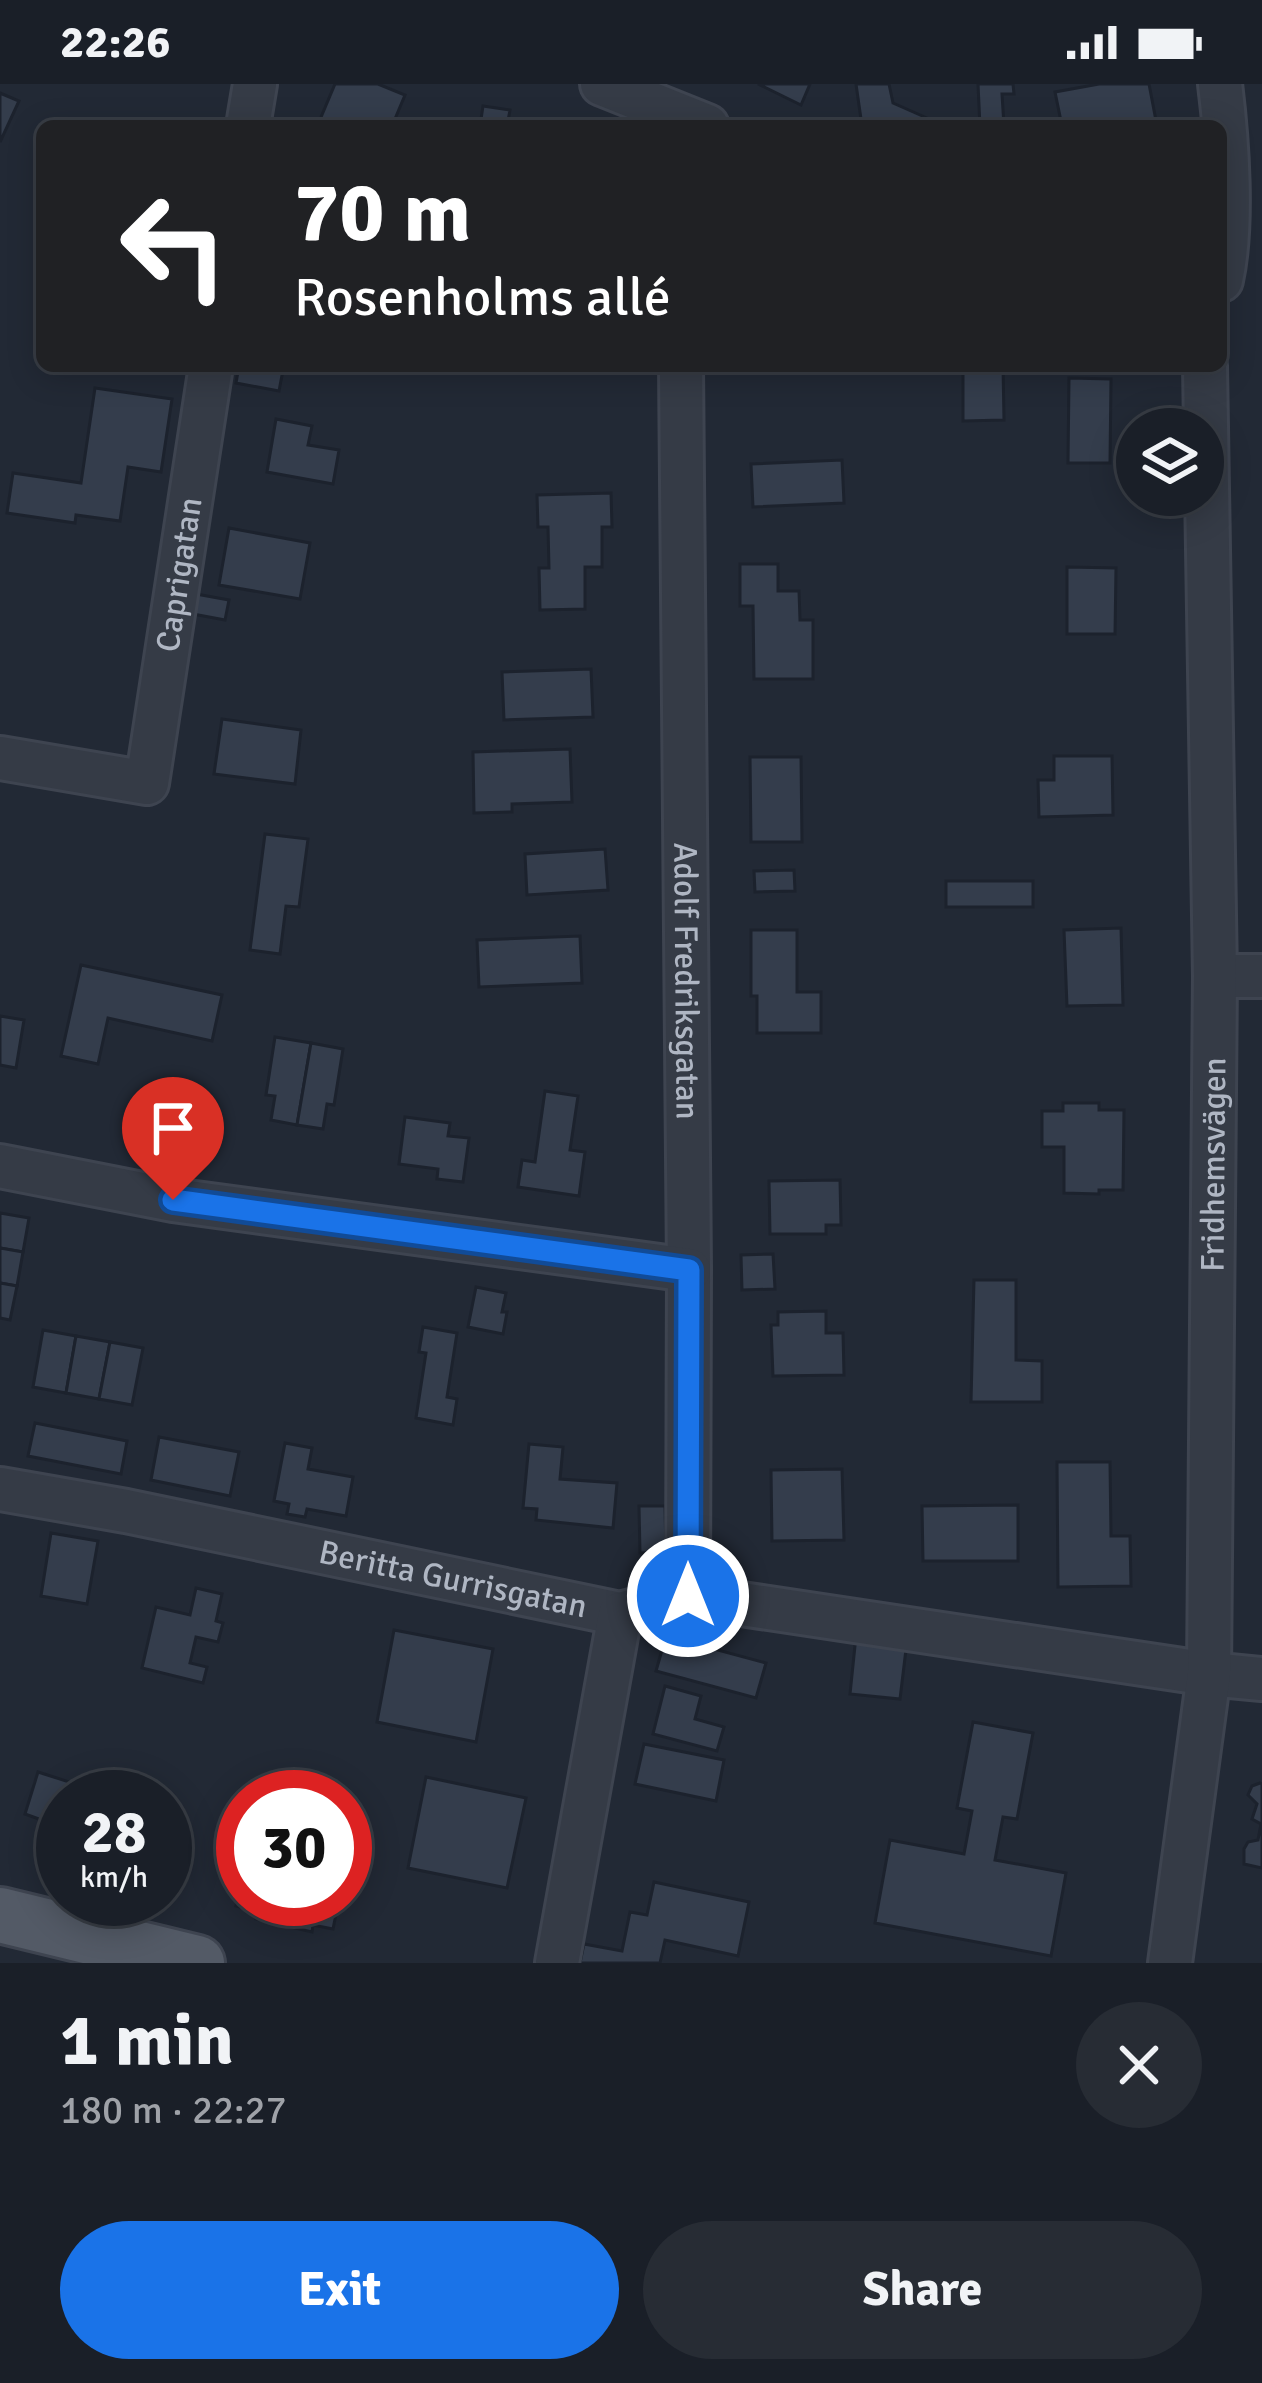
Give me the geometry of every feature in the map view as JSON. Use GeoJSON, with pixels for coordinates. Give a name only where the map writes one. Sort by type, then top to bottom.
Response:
{"type":"FeatureCollection","features":[{"type":"Feature","properties":{"kind":"main road"},"geometry":{"type":"LineString","coordinates":[[0,1915],[197,1963]]}},
{"type":"Feature","properties":{"kind":"street"},"geometry":{"type":"LineString","coordinates":[[249,120],[255,84]]}},
{"type":"Feature","properties":{"kind":"street"},"geometry":{"type":"LineString","coordinates":[[602,84],[686,113]]}},
{"type":"Feature","properties":{"kind":"street"},"geometry":{"type":"LineString","coordinates":[[1220,84],[1225,120]]}},
{"type":"Feature","properties":{"kind":"street","name":"Caprigatan"},"geometry":{"type":"LineString","coordinates":[[0,758],[147,783],[210,372]]}},
{"type":"Feature","properties":{"kind":"street","name":"Adolf Fredriksgatan"},"geometry":{"type":"LineString","coordinates":[[681,372],[688,1596]]}},
{"type":"Feature","properties":{"kind":"street","name":"Fridhemsvägen"},"geometry":{"type":"LineString","coordinates":[[1170,1963],[1209,1674],[1215,976],[1205,372]]}},
{"type":"Feature","properties":{"kind":"street"},"geometry":{"type":"LineString","coordinates":[[1215,976],[1262,976]]}},
{"type":"Feature","properties":{"kind":"street"},"geometry":{"type":"LineString","coordinates":[[0,1166],[173,1200],[689,1270]]}},
{"type":"Feature","properties":{"kind":"street","name":"Beritta Gurrisgatan"},"geometry":{"type":"LineString","coordinates":[[0,1489],[620,1613],[688,1596],[1262,1679]]}},
{"type":"Feature","properties":{"kind":"street"},"geometry":{"type":"LineString","coordinates":[[557,1963],[620,1613]]}},
{"type":"Feature","properties":{"kind":"building"},"geometry":{"type":"Polygon","coordinates":[[[335,84],[378,84],[405,95],[395,120],[320,120],[335,84]]]}},
{"type":"Feature","properties":{"kind":"building"},"geometry":{"type":"Polygon","coordinates":[[[758,84],[810,84],[801,105],[758,84]]]}},
{"type":"Feature","properties":{"kind":"building"},"geometry":{"type":"Polygon","coordinates":[[[856,84],[889,84],[893,103],[931,120],[861,120],[856,84]]]}},
{"type":"Feature","properties":{"kind":"building"},"geometry":{"type":"Polygon","coordinates":[[[978,84],[1013,84],[1014,94],[1002,94],[1004,120],[980,120],[978,84]]]}},
{"type":"Feature","properties":{"kind":"building"},"geometry":{"type":"Polygon","coordinates":[[[1099,84],[1149,84],[1156,120],[1061,120],[1055,92],[1099,84]]]}},
{"type":"Feature","properties":{"kind":"building"},"geometry":{"type":"Polygon","coordinates":[[[0,93],[19,101],[0,142],[0,93]]]}},
{"type":"Feature","properties":{"kind":"building"},"geometry":{"type":"Polygon","coordinates":[[[483,106],[510,110],[508,120],[481,120],[483,106]]]}},
{"type":"Feature","properties":{"kind":"building"},"geometry":{"type":"Polygon","coordinates":[[[238,372],[283,372],[279,391],[236,383],[238,372]]]}},
{"type":"Feature","properties":{"kind":"building"},"geometry":{"type":"Polygon","coordinates":[[[963,372],[1003,372],[1004,420],[963,421],[963,372]]]}},
{"type":"Feature","properties":{"kind":"building"},"geometry":{"type":"Polygon","coordinates":[[[1069,378],[1111,379],[1110,463],[1068,463],[1069,378]]]}},
{"type":"Feature","properties":{"kind":"building"},"geometry":{"type":"Polygon","coordinates":[[[95,388],[172,399],[161,472],[128,467],[120,521],[76,515],[75,523],[7,513],[13,473],[81,483],[95,388]]]}},
{"type":"Feature","properties":{"kind":"building"},"geometry":{"type":"Polygon","coordinates":[[[276,419],[312,426],[308,445],[339,450],[333,484],[267,472],[276,419]]]}},
{"type":"Feature","properties":{"kind":"building"},"geometry":{"type":"Polygon","coordinates":[[[842,460],[844,503],[753,507],[751,464],[842,460]]]}},
{"type":"Feature","properties":{"kind":"building"},"geometry":{"type":"Polygon","coordinates":[[[611,493],[612,527],[602,527],[602,567],[585,567],[585,609],[540,610],[539,568],[549,568],[548,527],[538,527],[537,495],[611,493]]]}},
{"type":"Feature","properties":{"kind":"building"},"geometry":{"type":"Polygon","coordinates":[[[229,528],[310,543],[300,599],[219,585],[229,528]]]}},
{"type":"Feature","properties":{"kind":"building"},"geometry":{"type":"Polygon","coordinates":[[[740,564],[778,564],[778,591],[799,591],[800,620],[813,620],[813,679],[754,679],[753,606],[740,606],[740,564]]]}},
{"type":"Feature","properties":{"kind":"building"},"geometry":{"type":"Polygon","coordinates":[[[1067,567],[1116,568],[1115,634],[1067,634],[1067,567]]]}},
{"type":"Feature","properties":{"kind":"building"},"geometry":{"type":"Polygon","coordinates":[[[196,594],[229,600],[225,620],[193,614],[196,594]]]}},
{"type":"Feature","properties":{"kind":"building"},"geometry":{"type":"Polygon","coordinates":[[[591,669],[593,717],[504,720],[502,672],[591,669]]]}},
{"type":"Feature","properties":{"kind":"building"},"geometry":{"type":"Polygon","coordinates":[[[222,719],[301,730],[295,784],[214,774],[222,719]]]}},
{"type":"Feature","properties":{"kind":"building"},"geometry":{"type":"Polygon","coordinates":[[[570,749],[572,802],[512,804],[512,812],[474,813],[473,752],[570,749]]]}},
{"type":"Feature","properties":{"kind":"building"},"geometry":{"type":"Polygon","coordinates":[[[1054,756],[1112,756],[1113,815],[1039,817],[1038,780],[1054,780],[1054,756]]]}},
{"type":"Feature","properties":{"kind":"building"},"geometry":{"type":"Polygon","coordinates":[[[750,757],[801,757],[802,842],[751,842],[750,757]]]}},
{"type":"Feature","properties":{"kind":"building"},"geometry":{"type":"Polygon","coordinates":[[[265,834],[308,839],[299,907],[286,906],[280,954],[250,950],[265,834]]]}},
{"type":"Feature","properties":{"kind":"building"},"geometry":{"type":"Polygon","coordinates":[[[605,849],[608,890],[527,895],[525,854],[605,849]]]}},
{"type":"Feature","properties":{"kind":"building"},"geometry":{"type":"Polygon","coordinates":[[[794,870],[795,891],[755,892],[754,871],[794,870]]]}},
{"type":"Feature","properties":{"kind":"building"},"geometry":{"type":"Polygon","coordinates":[[[946,881],[1033,881],[1033,907],[946,907],[946,881]]]}},
{"type":"Feature","properties":{"kind":"building"},"geometry":{"type":"Polygon","coordinates":[[[1121,928],[1123,1005],[1067,1006],[1064,930],[1121,928]]]}},
{"type":"Feature","properties":{"kind":"building"},"geometry":{"type":"Polygon","coordinates":[[[751,930],[797,930],[797,992],[821,992],[821,1033],[757,1033],[757,996],[751,996],[751,930]]]}},
{"type":"Feature","properties":{"kind":"building"},"geometry":{"type":"Polygon","coordinates":[[[580,936],[582,983],[479,987],[477,940],[580,936]]]}},
{"type":"Feature","properties":{"kind":"building"},"geometry":{"type":"Polygon","coordinates":[[[81,965],[222,995],[212,1041],[108,1018],[98,1064],[61,1056],[81,965]]]}},
{"type":"Feature","properties":{"kind":"building"},"geometry":{"type":"Polygon","coordinates":[[[0,1016],[24,1020],[16,1068],[0,1065],[0,1016]]]}},
{"type":"Feature","properties":{"kind":"building"},"geometry":{"type":"Polygon","coordinates":[[[275,1037],[311,1043],[297,1125],[271,1120],[275,1096],[266,1095],[275,1037]]]}},
{"type":"Feature","properties":{"kind":"building"},"geometry":{"type":"Polygon","coordinates":[[[311,1043],[343,1049],[334,1105],[327,1104],[323,1129],[297,1125],[311,1043]]]}},
{"type":"Feature","properties":{"kind":"building"},"geometry":{"type":"Polygon","coordinates":[[[545,1091],[578,1096],[570,1150],[585,1152],[579,1196],[518,1187],[522,1160],[535,1162],[545,1091]]]}},
{"type":"Feature","properties":{"kind":"building"},"geometry":{"type":"Polygon","coordinates":[[[1063,1103],[1099,1103],[1099,1110],[1124,1110],[1123,1190],[1064,1193],[1064,1147],[1042,1147],[1042,1111],[1063,1111],[1063,1103]]]}},
{"type":"Feature","properties":{"kind":"building"},"geometry":{"type":"Polygon","coordinates":[[[405,1117],[450,1123],[448,1136],[469,1138],[463,1182],[437,1179],[438,1169],[399,1164],[405,1117]]]}},
{"type":"Feature","properties":{"kind":"building"},"geometry":{"type":"Polygon","coordinates":[[[840,1180],[841,1225],[826,1225],[826,1234],[770,1234],[769,1181],[840,1180]]]}},
{"type":"Feature","properties":{"kind":"building"},"geometry":{"type":"Polygon","coordinates":[[[0,1213],[29,1218],[23,1252],[0,1248],[0,1213]]]}},
{"type":"Feature","properties":{"kind":"building"},"geometry":{"type":"Polygon","coordinates":[[[0,1248],[23,1252],[17,1286],[0,1283],[0,1248]]]}},
{"type":"Feature","properties":{"kind":"building"},"geometry":{"type":"Polygon","coordinates":[[[773,1254],[775,1289],[742,1290],[741,1255],[773,1254]]]}},
{"type":"Feature","properties":{"kind":"building"},"geometry":{"type":"Polygon","coordinates":[[[974,1280],[1016,1280],[1016,1360],[1042,1361],[1042,1402],[971,1402],[974,1280]]]}},
{"type":"Feature","properties":{"kind":"building"},"geometry":{"type":"Polygon","coordinates":[[[0,1283],[17,1286],[10,1320],[0,1318],[0,1283]]]}},
{"type":"Feature","properties":{"kind":"building"},"geometry":{"type":"Polygon","coordinates":[[[476,1287],[506,1293],[503,1334],[468,1327],[476,1287]]]}},
{"type":"Feature","properties":{"kind":"building"},"geometry":{"type":"Polygon","coordinates":[[[826,1311],[826,1333],[843,1333],[844,1375],[773,1376],[771,1325],[778,1325],[778,1312],[826,1311]]]}},
{"type":"Feature","properties":{"kind":"building"},"geometry":{"type":"Polygon","coordinates":[[[423,1327],[457,1333],[447,1397],[457,1399],[453,1425],[416,1418],[426,1353],[419,1352],[423,1327]]]}},
{"type":"Feature","properties":{"kind":"building"},"geometry":{"type":"Polygon","coordinates":[[[43,1330],[76,1336],[66,1393],[33,1387],[43,1330]]]}},
{"type":"Feature","properties":{"kind":"building"},"geometry":{"type":"Polygon","coordinates":[[[76,1336],[110,1342],[99,1399],[66,1393],[76,1336]]]}},
{"type":"Feature","properties":{"kind":"building"},"geometry":{"type":"Polygon","coordinates":[[[110,1342],[143,1348],[132,1405],[99,1399],[110,1342]]]}},
{"type":"Feature","properties":{"kind":"building"},"geometry":{"type":"Polygon","coordinates":[[[35,1423],[127,1441],[121,1474],[28,1456],[35,1423]]]}},
{"type":"Feature","properties":{"kind":"building"},"geometry":{"type":"Polygon","coordinates":[[[159,1437],[239,1452],[230,1496],[151,1480],[159,1437]]]}},
{"type":"Feature","properties":{"kind":"building"},"geometry":{"type":"Polygon","coordinates":[[[285,1443],[312,1448],[308,1469],[353,1477],[346,1516],[307,1509],[305,1517],[287,1514],[289,1504],[274,1501],[285,1443]]]}},
{"type":"Feature","properties":{"kind":"building"},"geometry":{"type":"Polygon","coordinates":[[[529,1444],[563,1447],[560,1479],[617,1483],[613,1528],[536,1520],[537,1509],[523,1508],[529,1444]]]}},
{"type":"Feature","properties":{"kind":"building"},"geometry":{"type":"Polygon","coordinates":[[[1057,1462],[1110,1462],[1111,1536],[1130,1536],[1131,1586],[1058,1587],[1057,1462]]]}},
{"type":"Feature","properties":{"kind":"building"},"geometry":{"type":"Polygon","coordinates":[[[842,1469],[844,1540],[772,1541],[771,1470],[842,1469]]]}},
{"type":"Feature","properties":{"kind":"building"},"geometry":{"type":"Polygon","coordinates":[[[1018,1505],[1018,1561],[923,1561],[922,1506],[1018,1505]]]}},
{"type":"Feature","properties":{"kind":"building"},"geometry":{"type":"Polygon","coordinates":[[[639,1506],[665,1506],[666,1552],[640,1553],[639,1506]]]}},
{"type":"Feature","properties":{"kind":"building"},"geometry":{"type":"Polygon","coordinates":[[[51,1533],[98,1541],[87,1604],[41,1596],[51,1533]]]}},
{"type":"Feature","properties":{"kind":"building"},"geometry":{"type":"Polygon","coordinates":[[[196,1588],[222,1594],[216,1621],[223,1623],[218,1642],[196,1637],[190,1663],[207,1667],[203,1683],[142,1668],[156,1607],[190,1615],[196,1588]]]}},
{"type":"Feature","properties":{"kind":"building"},"geometry":{"type":"Polygon","coordinates":[[[394,1630],[493,1649],[476,1742],[377,1722],[394,1630]]]}},
{"type":"Feature","properties":{"kind":"building"},"geometry":{"type":"Polygon","coordinates":[[[666,1636],[766,1663],[756,1698],[656,1671],[666,1636]]]}},
{"type":"Feature","properties":{"kind":"building"},"geometry":{"type":"Polygon","coordinates":[[[856,1636],[907,1641],[900,1699],[850,1694],[856,1636]]]}},
{"type":"Feature","properties":{"kind":"building"},"geometry":{"type":"Polygon","coordinates":[[[665,1686],[701,1696],[695,1719],[724,1727],[717,1751],[653,1734],[665,1686]]]}},
{"type":"Feature","properties":{"kind":"building"},"geometry":{"type":"Polygon","coordinates":[[[973,1722],[1033,1733],[1017,1819],[1003,1817],[995,1860],[1066,1873],[1051,1956],[875,1923],[890,1840],[964,1854],[972,1811],[957,1808],[973,1722]]]}},
{"type":"Feature","properties":{"kind":"building"},"geometry":{"type":"Polygon","coordinates":[[[644,1744],[724,1760],[716,1801],[635,1784],[644,1744]]]}},
{"type":"Feature","properties":{"kind":"building"},"geometry":{"type":"Polygon","coordinates":[[[426,1777],[526,1798],[507,1888],[408,1868],[426,1777]]]}},
{"type":"Feature","properties":{"kind":"building"},"geometry":{"type":"Polygon","coordinates":[[[36,1778],[36,1818],[25,1814],[36,1778]]]}},
{"type":"Feature","properties":{"kind":"building"},"geometry":{"type":"Polygon","coordinates":[[[1262,1784],[1262,1868],[1244,1864],[1244,1849],[1248,1842],[1258,1840],[1261,1824],[1252,1819],[1257,1804],[1248,1795],[1262,1784]]]}},
{"type":"Feature","properties":{"kind":"building"},"geometry":{"type":"Polygon","coordinates":[[[654,1882],[749,1902],[738,1956],[665,1940],[660,1963],[580,1963],[584,1944],[622,1951],[630,1912],[647,1915],[654,1882]]]}},
{"type":"Feature","properties":{"kind":"route"},"geometry":{"type":"LineString","coordinates":[[173,1200],[689,1270],[688,1596]]}}]}
